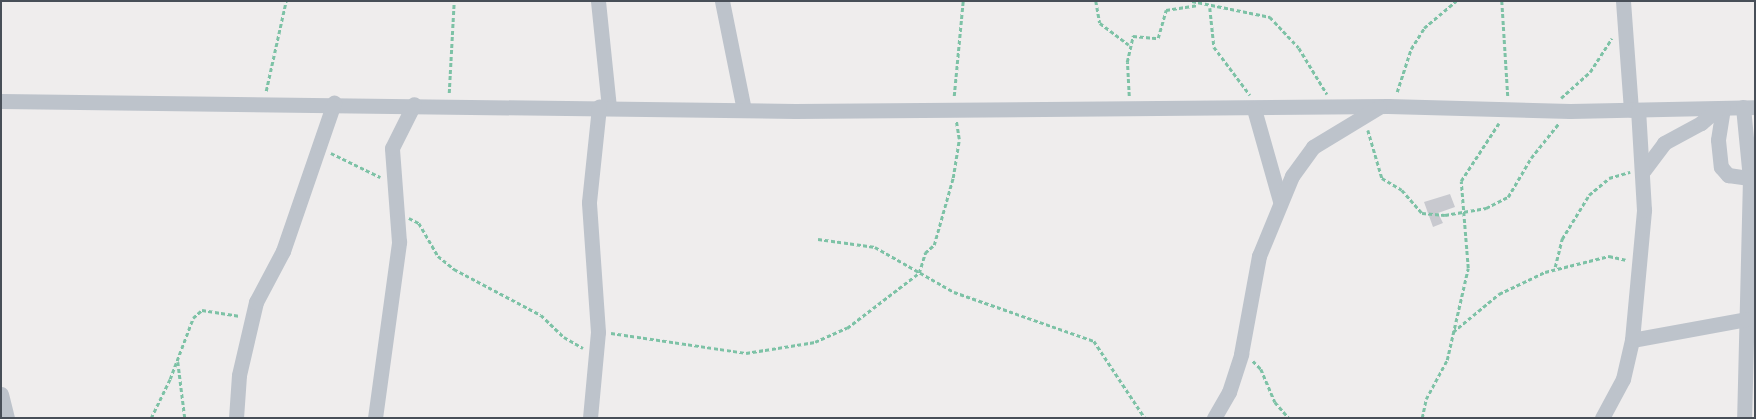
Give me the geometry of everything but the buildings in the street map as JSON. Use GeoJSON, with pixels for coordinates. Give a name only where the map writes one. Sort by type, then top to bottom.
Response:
{"type":"FeatureCollection","features":[{"type":"Feature","properties":{"kind":"street"},"geometry":{"type":"LineString","coordinates":[[590,418],[598,332],[589,202],[604,107],[598,1]]}},
{"type":"Feature","properties":{"kind":"street"},"geometry":{"type":"LineString","coordinates":[[722,1],[744,110]]}},
{"type":"Feature","properties":{"kind":"street"},"geometry":{"type":"LineString","coordinates":[[1602,418],[1623,379],[1632,340],[1642,257],[1644,170],[1623,20],[1623,1]]}},
{"type":"Feature","properties":{"kind":"street"},"geometry":{"type":"LineString","coordinates":[[1,102],[266,102],[744,110],[1131,110],[1383,106],[1570,111],[1749,107],[1750,178],[1744,418]]}},
{"type":"Feature","properties":{"kind":"street"},"geometry":{"type":"LineString","coordinates":[[236,418],[239,375],[260,290],[283,250],[334,103]]}},
{"type":"Feature","properties":{"kind":"street"},"geometry":{"type":"LineString","coordinates":[[375,418],[399,242],[399,213],[392,148],[414,104]]}},
{"type":"Feature","properties":{"kind":"street"},"geometry":{"type":"LineString","coordinates":[[1214,418],[1229,392],[1241,354],[1260,256],[1280,201],[1302,159],[1313,147],[1383,106]]}},
{"type":"Feature","properties":{"kind":"street"},"geometry":{"type":"LineString","coordinates":[[1644,170],[1664,142],[1702,123],[1720,108]]}},
{"type":"Feature","properties":{"kind":"street"},"geometry":{"type":"LineString","coordinates":[[1720,108],[1718,140],[1721,167],[1728,175],[1750,178]]}},
{"type":"Feature","properties":{"kind":"street"},"geometry":{"type":"LineString","coordinates":[[1252,109],[1280,201]]}},
{"type":"Feature","properties":{"kind":"street"},"geometry":{"type":"LineString","coordinates":[[1632,340],[1746,319]]}},
{"type":"Feature","properties":{"kind":"street"},"geometry":{"type":"LineString","coordinates":[[1,394],[7,418]]}},
{"type":"Feature","properties":{"kind":"path"},"geometry":{"type":"LineString","coordinates":[[266,102],[268,72],[286,1]]}},
{"type":"Feature","properties":{"kind":"path"},"geometry":{"type":"LineString","coordinates":[[449,104],[454,1]]}},
{"type":"Feature","properties":{"kind":"path"},"geometry":{"type":"LineString","coordinates":[[598,332],[746,353],[773,351],[815,342],[839,332],[919,273],[922,259],[938,236],[954,178],[959,139],[953,84],[963,1]]}},
{"type":"Feature","properties":{"kind":"path"},"geometry":{"type":"LineString","coordinates":[[1096,1],[1100,23],[1129,45]]}},
{"type":"Feature","properties":{"kind":"path"},"geometry":{"type":"LineString","coordinates":[[1192,1],[1197,5]]}},
{"type":"Feature","properties":{"kind":"path"},"geometry":{"type":"LineString","coordinates":[[1383,106],[1400,87],[1411,49],[1424,28],[1456,1]]}},
{"type":"Feature","properties":{"kind":"path"},"geometry":{"type":"LineString","coordinates":[[1422,418],[1426,399],[1446,360],[1468,268],[1462,214],[1461,181],[1507,110],[1508,68],[1502,1]]}},
{"type":"Feature","properties":{"kind":"path"},"geometry":{"type":"LineString","coordinates":[[1131,110],[1129,45],[1133,36],[1158,38],[1169,8],[1197,5],[1270,17],[1299,48],[1334,107]]}},
{"type":"Feature","properties":{"kind":"path"},"geometry":{"type":"LineString","coordinates":[[1210,8],[1214,47],[1248,89],[1252,109]]}},
{"type":"Feature","properties":{"kind":"path"},"geometry":{"type":"LineString","coordinates":[[1548,111],[1595,66],[1623,20]]}},
{"type":"Feature","properties":{"kind":"path"},"geometry":{"type":"LineString","coordinates":[[1364,118],[1382,178],[1402,190],[1422,212],[1462,214],[1508,197],[1545,138],[1570,111]]}},
{"type":"Feature","properties":{"kind":"path"},"geometry":{"type":"LineString","coordinates":[[319,148],[395,184]]}},
{"type":"Feature","properties":{"kind":"path"},"geometry":{"type":"LineString","coordinates":[[1555,268],[1562,239],[1598,184],[1623,173],[1644,170]]}},
{"type":"Feature","properties":{"kind":"path"},"geometry":{"type":"LineString","coordinates":[[399,213],[419,223],[438,256],[454,269],[541,315],[564,337],[595,355]]}},
{"type":"Feature","properties":{"kind":"path"},"geometry":{"type":"LineString","coordinates":[[818,239],[875,246],[919,273],[980,303],[1094,341],[1145,418]]}},
{"type":"Feature","properties":{"kind":"path"},"geometry":{"type":"LineString","coordinates":[[1453,332],[1500,294],[1555,268],[1609,256],[1626,260],[1642,257]]}},
{"type":"Feature","properties":{"kind":"path"},"geometry":{"type":"LineString","coordinates":[[151,418],[178,362],[193,318],[202,310],[252,318]]}},
{"type":"Feature","properties":{"kind":"path"},"geometry":{"type":"LineString","coordinates":[[1241,354],[1261,369],[1275,402],[1289,418]]}},
{"type":"Feature","properties":{"kind":"path"},"geometry":{"type":"LineString","coordinates":[[178,362],[185,418]]}}]}
